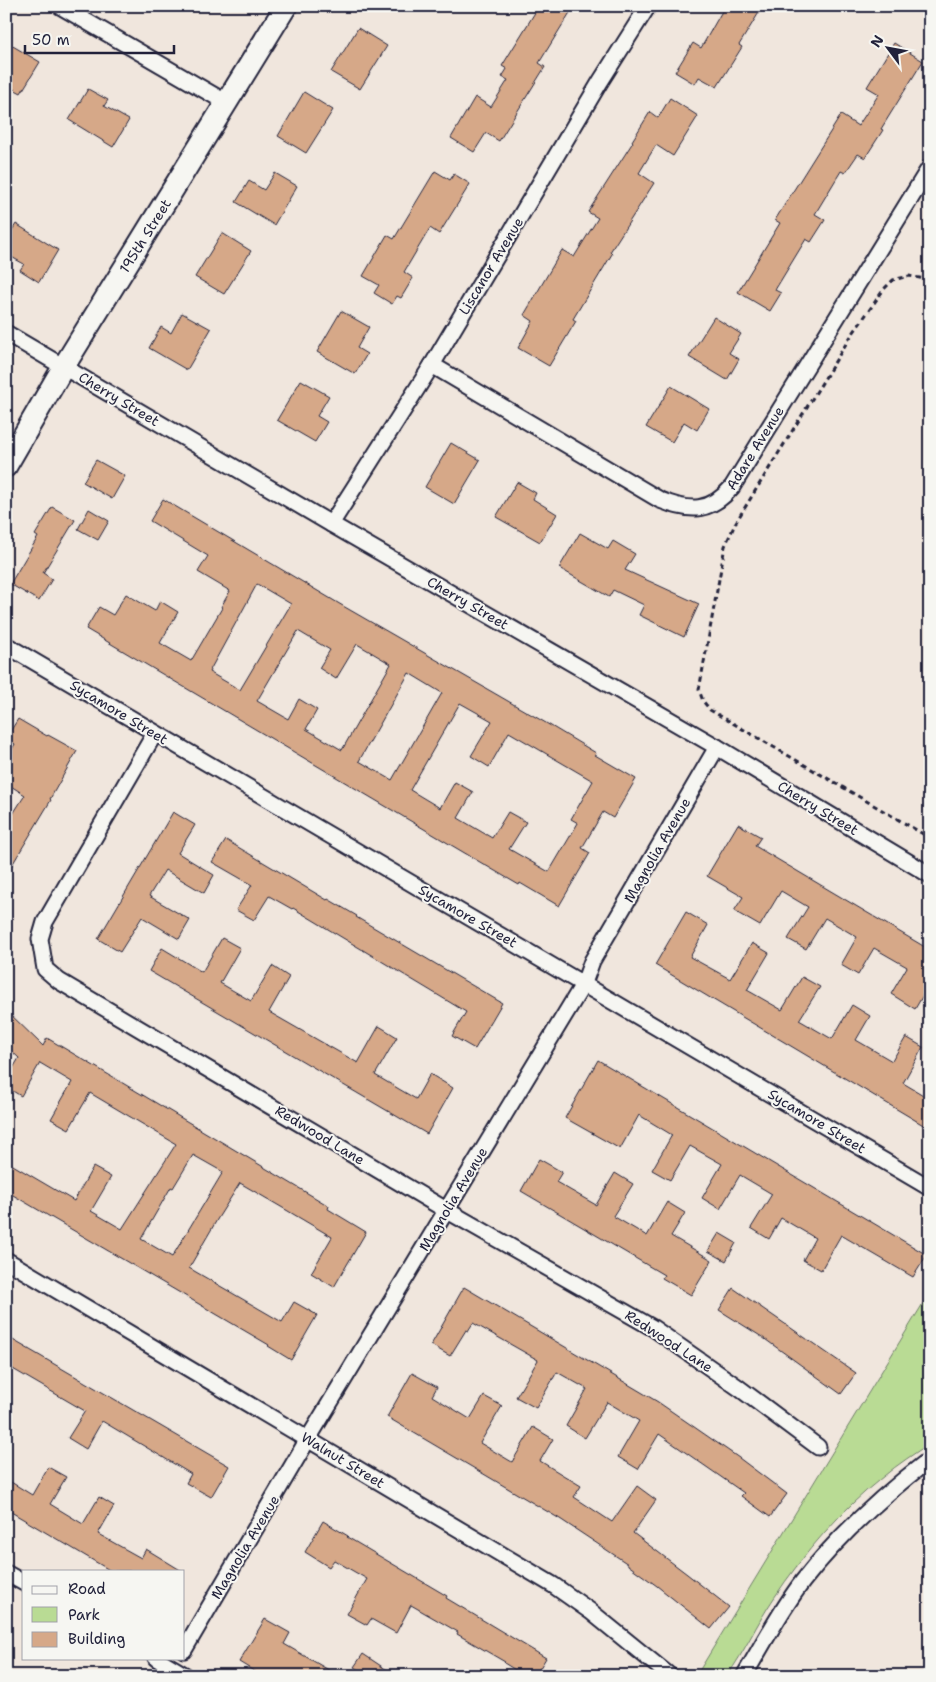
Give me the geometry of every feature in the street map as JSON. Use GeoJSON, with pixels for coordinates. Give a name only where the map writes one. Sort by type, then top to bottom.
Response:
{"type":"FeatureCollection","features":[{"type":"Feature","properties":{"kind":"street"},"geometry":{"type":"LineString","coordinates":[[60,6],[227,103]]}},
{"type":"Feature","properties":{"kind":"street","name":"195th Street"},"geometry":{"type":"LineString","coordinates":[[6,466],[64,366],[286,6]]}},
{"type":"Feature","properties":{"kind":"street","name":"Liscanor Avenue"},"geometry":{"type":"LineString","coordinates":[[331,524],[432,364],[600,82],[648,6]]}},
{"type":"Feature","properties":{"kind":"street","name":"Adare Avenue"},"geometry":{"type":"LineString","coordinates":[[432,364],[660,500],[684,508],[711,505],[723,497],[732,487],[930,167]]}},
{"type":"Feature","properties":{"kind":"street","name":"Cherry Street"},"geometry":{"type":"LineString","coordinates":[[6,333],[331,524],[717,747],[930,875]]}},
{"type":"Feature","properties":{"kind":"street","name":"Sycamore Street"},"geometry":{"type":"LineString","coordinates":[[6,645],[930,1188]]}},
{"type":"Feature","properties":{"kind":"street","name":"Redwood Lane"},"geometry":{"type":"LineString","coordinates":[[155,733],[46,922],[40,939],[45,969],[66,985],[446,1210],[653,1328],[739,1388],[818,1447]]}},
{"type":"Feature","properties":{"kind":"street","name":"Magnolia Avenue"},"geometry":{"type":"LineString","coordinates":[[185,1648],[308,1439],[584,983],[592,961],[717,747]]}},
{"type":"Feature","properties":{"kind":"street","name":"Walnut Street"},"geometry":{"type":"LineString","coordinates":[[6,1260],[553,1585],[597,1617],[670,1676]]}},
{"type":"Feature","properties":{"kind":"street"},"geometry":{"type":"LineString","coordinates":[[744,1676],[784,1609],[826,1554],[868,1510],[930,1459]]}},
{"type":"Feature","properties":{"kind":"street"},"geometry":{"type":"LineString","coordinates":[[6,1573],[22,1582]]}},
{"type":"Feature","properties":{"kind":"street"},"geometry":{"type":"LineString","coordinates":[[160,1660],[186,1676]]}},
{"type":"Feature","properties":{"kind":"path"},"geometry":{"type":"LineString","coordinates":[[930,280],[909,276],[893,280],[884,289],[849,339],[736,522],[725,546],[699,690],[710,710],[930,838]]}},
{"type":"Feature","properties":{"kind":"green space"},"geometry":{"type":"Polygon","coordinates":[[[930,1292],[930,1443],[895,1467],[868,1489],[824,1533],[774,1598],[727,1676],[696,1676],[930,1292]]]}},
{"type":"Feature","properties":{"kind":"building"},"geometry":{"type":"Polygon","coordinates":[[[539,6],[574,6],[539,63],[545,67],[499,141],[486,133],[474,152],[451,138],[475,97],[491,107],[508,80],[502,77],[507,69],[502,66],[539,6]]]}},
{"type":"Feature","properties":{"kind":"building"},"geometry":{"type":"Polygon","coordinates":[[[725,6],[763,6],[739,45],[742,47],[717,87],[699,77],[695,84],[675,72],[693,43],[701,48],[725,6]]]}},
{"type":"Feature","properties":{"kind":"building"},"geometry":{"type":"Polygon","coordinates":[[[358,28],[387,46],[360,89],[331,72],[358,28]]]}},
{"type":"Feature","properties":{"kind":"building"},"geometry":{"type":"Polygon","coordinates":[[[6,42],[40,62],[21,93],[6,85],[6,42]]]}},
{"type":"Feature","properties":{"kind":"building"},"geometry":{"type":"Polygon","coordinates":[[[894,43],[923,61],[865,158],[858,154],[845,173],[841,171],[815,214],[825,220],[811,242],[806,239],[775,290],[781,293],[770,311],[738,292],[780,223],[775,220],[841,115],[858,126],[879,94],[867,87],[894,43]]]}},
{"type":"Feature","properties":{"kind":"building"},"geometry":{"type":"Polygon","coordinates":[[[88,89],[108,100],[104,106],[129,120],[113,147],[69,120],[88,89]]]}},
{"type":"Feature","properties":{"kind":"building"},"geometry":{"type":"Polygon","coordinates":[[[304,92],[333,110],[306,153],[278,136],[304,92]]]}},
{"type":"Feature","properties":{"kind":"building"},"geometry":{"type":"Polygon","coordinates":[[[670,98],[698,116],[673,156],[656,145],[639,173],[654,183],[610,252],[612,254],[573,319],[576,321],[549,366],[518,348],[533,321],[524,315],[562,250],[574,257],[598,218],[588,212],[650,112],[658,118],[670,98]]]}},
{"type":"Feature","properties":{"kind":"building"},"geometry":{"type":"Polygon","coordinates":[[[435,171],[450,180],[454,174],[470,184],[439,234],[430,228],[404,272],[413,278],[401,298],[397,296],[392,304],[374,293],[379,285],[363,276],[387,235],[394,239],[435,171]]]}},
{"type":"Feature","properties":{"kind":"building"},"geometry":{"type":"Polygon","coordinates":[[[275,173],[297,186],[274,225],[236,202],[249,181],[264,190],[275,173]]]}},
{"type":"Feature","properties":{"kind":"building"},"geometry":{"type":"Polygon","coordinates":[[[16,224],[58,250],[39,282],[20,270],[24,264],[6,254],[6,240],[16,224]]]}},
{"type":"Feature","properties":{"kind":"building"},"geometry":{"type":"Polygon","coordinates":[[[222,233],[251,251],[224,294],[195,277],[222,233]]]}},
{"type":"Feature","properties":{"kind":"building"},"geometry":{"type":"Polygon","coordinates":[[[341,311],[369,327],[357,348],[367,354],[355,374],[317,352],[341,311]]]}},
{"type":"Feature","properties":{"kind":"building"},"geometry":{"type":"Polygon","coordinates":[[[182,313],[211,329],[187,370],[149,348],[161,327],[171,333],[182,313]]]}},
{"type":"Feature","properties":{"kind":"building"},"geometry":{"type":"Polygon","coordinates":[[[714,317],[741,334],[729,353],[739,359],[727,380],[689,357],[714,317]]]}},
{"type":"Feature","properties":{"kind":"building"},"geometry":{"type":"Polygon","coordinates":[[[301,380],[329,396],[317,416],[327,422],[315,442],[277,420],[301,380]]]}},
{"type":"Feature","properties":{"kind":"building"},"geometry":{"type":"Polygon","coordinates":[[[671,386],[709,409],[697,430],[684,422],[672,442],[646,427],[671,386]]]}},
{"type":"Feature","properties":{"kind":"building"},"geometry":{"type":"Polygon","coordinates":[[[451,443],[480,460],[454,504],[425,487],[451,443]]]}},
{"type":"Feature","properties":{"kind":"building"},"geometry":{"type":"Polygon","coordinates":[[[96,460],[125,476],[112,499],[83,482],[96,460]]]}},
{"type":"Feature","properties":{"kind":"building"},"geometry":{"type":"Polygon","coordinates":[[[517,482],[536,493],[533,499],[557,514],[540,542],[496,517],[517,482]]]}},
{"type":"Feature","properties":{"kind":"building"},"geometry":{"type":"Polygon","coordinates":[[[163,499],[546,723],[636,779],[613,818],[603,812],[582,848],[590,853],[559,906],[520,883],[519,885],[86,629],[99,607],[113,615],[126,594],[155,611],[160,601],[178,612],[160,643],[191,661],[230,591],[198,572],[208,556],[150,521],[163,499]],[[257,584],[209,672],[240,690],[291,604],[257,584]],[[298,631],[257,701],[288,719],[299,699],[317,710],[306,729],[342,750],[391,664],[357,644],[336,679],[319,668],[330,650],[298,631]],[[409,673],[359,761],[392,780],[442,693],[409,673]],[[460,703],[410,790],[440,808],[455,782],[473,792],[458,818],[492,838],[508,812],[526,822],[509,849],[549,872],[578,823],[571,819],[593,781],[509,732],[489,767],[471,756],[492,721],[460,703]]]}},
{"type":"Feature","properties":{"kind":"building"},"geometry":{"type":"Polygon","coordinates":[[[52,507],[75,520],[43,573],[52,579],[39,601],[10,584],[38,537],[35,535],[52,507]]]}},
{"type":"Feature","properties":{"kind":"building"},"geometry":{"type":"Polygon","coordinates":[[[89,509],[109,521],[98,540],[78,529],[89,509]]]}},
{"type":"Feature","properties":{"kind":"building"},"geometry":{"type":"Polygon","coordinates":[[[580,533],[608,549],[613,541],[635,554],[625,570],[699,604],[684,637],[639,615],[644,605],[613,590],[609,597],[559,568],[580,533]]]}},
{"type":"Feature","properties":{"kind":"building"},"geometry":{"type":"Polygon","coordinates":[[[18,719],[77,751],[51,800],[6,875],[6,825],[25,795],[6,783],[6,759],[15,744],[6,738],[18,719]]]}},
{"type":"Feature","properties":{"kind":"building"},"geometry":{"type":"Polygon","coordinates":[[[173,812],[195,825],[178,853],[214,875],[204,893],[165,870],[149,896],[190,920],[179,939],[142,917],[120,952],[98,939],[173,812]]]}},
{"type":"Feature","properties":{"kind":"building"},"geometry":{"type":"Polygon","coordinates":[[[738,824],[761,837],[755,846],[930,950],[930,983],[915,1009],[891,994],[907,967],[874,948],[858,975],[841,965],[857,937],[825,918],[806,949],[788,939],[808,907],[781,891],[760,926],[734,911],[743,897],[707,876],[738,824]]]}},
{"type":"Feature","properties":{"kind":"building"},"geometry":{"type":"Polygon","coordinates":[[[226,840],[502,1003],[475,1049],[452,1036],[466,1012],[293,908],[269,896],[254,920],[236,910],[252,885],[212,862],[226,840]]]}},
{"type":"Feature","properties":{"kind":"building"},"geometry":{"type":"Polygon","coordinates":[[[686,912],[708,925],[690,957],[730,979],[752,943],[769,953],[747,990],[782,1010],[802,977],[820,987],[799,1020],[832,1039],[852,1005],[870,1016],[856,1040],[892,1061],[906,1037],[923,1047],[903,1083],[930,1099],[930,1129],[655,965],[686,912]]]}},
{"type":"Feature","properties":{"kind":"building"},"geometry":{"type":"Polygon","coordinates":[[[222,938],[240,948],[220,983],[251,1001],[272,966],[289,977],[269,1012],[358,1063],[379,1026],[397,1037],[375,1075],[416,1099],[430,1074],[453,1088],[427,1134],[149,971],[162,948],[202,972],[222,938]]]}},
{"type":"Feature","properties":{"kind":"building"},"geometry":{"type":"Polygon","coordinates":[[[6,1010],[43,1046],[47,1038],[329,1206],[328,1209],[366,1232],[334,1287],[311,1273],[332,1237],[240,1183],[218,1218],[189,1268],[282,1322],[294,1302],[317,1315],[291,1360],[269,1345],[6,1191],[6,1161],[74,1201],[93,1167],[111,1177],[91,1211],[122,1229],[176,1144],[90,1093],[69,1129],[51,1119],[72,1082],[40,1063],[21,1096],[6,1087],[6,1080],[19,1058],[6,1046],[6,1010]],[[193,1155],[173,1188],[171,1187],[141,1239],[172,1257],[223,1172],[193,1155]]]}},
{"type":"Feature","properties":{"kind":"building"},"geometry":{"type":"Polygon","coordinates":[[[598,1060],[927,1255],[913,1277],[841,1235],[821,1270],[803,1260],[815,1238],[781,1218],[769,1239],[751,1228],[772,1194],[740,1175],[720,1209],[702,1198],[722,1164],[690,1146],[670,1180],[652,1170],[672,1135],[639,1115],[620,1149],[565,1118],[598,1060]]]}},
{"type":"Feature","properties":{"kind":"building"},"geometry":{"type":"Polygon","coordinates":[[[539,1159],[562,1172],[556,1182],[596,1205],[615,1173],[633,1184],[613,1216],[647,1236],[667,1202],[685,1213],[671,1236],[712,1260],[691,1295],[662,1278],[664,1275],[521,1191],[539,1159]]]}},
{"type":"Feature","properties":{"kind":"building"},"geometry":{"type":"Polygon","coordinates":[[[719,1233],[736,1243],[726,1261],[708,1251],[719,1233]]]}},
{"type":"Feature","properties":{"kind":"building"},"geometry":{"type":"Polygon","coordinates":[[[464,1287],[658,1402],[787,1494],[770,1517],[741,1496],[744,1493],[659,1434],[638,1469],[618,1457],[639,1421],[607,1402],[585,1438],[566,1426],[587,1389],[557,1372],[536,1408],[516,1397],[538,1360],[473,1323],[468,1331],[466,1330],[450,1356],[431,1345],[464,1287]]]}},
{"type":"Feature","properties":{"kind":"building"},"geometry":{"type":"Polygon","coordinates":[[[733,1288],[856,1373],[841,1394],[762,1337],[719,1310],[733,1288]]]}},
{"type":"Feature","properties":{"kind":"building"},"geometry":{"type":"Polygon","coordinates":[[[6,1336],[229,1466],[211,1497],[186,1483],[191,1474],[102,1421],[86,1449],[68,1438],[85,1411],[6,1365],[6,1336]]]}},
{"type":"Feature","properties":{"kind":"building"},"geometry":{"type":"Polygon","coordinates":[[[412,1373],[437,1387],[432,1396],[470,1419],[484,1396],[502,1406],[480,1443],[512,1462],[533,1427],[553,1439],[540,1461],[581,1486],[574,1497],[612,1522],[637,1486],[656,1500],[633,1533],[729,1607],[711,1629],[628,1564],[560,1519],[387,1417],[412,1373]]]}},
{"type":"Feature","properties":{"kind":"building"},"geometry":{"type":"Polygon","coordinates":[[[48,1467],[66,1477],[50,1504],[83,1524],[99,1497],[114,1506],[98,1534],[141,1558],[146,1549],[180,1570],[109,1570],[6,1509],[6,1479],[32,1495],[48,1467]]]}},
{"type":"Feature","properties":{"kind":"building"},"geometry":{"type":"Polygon","coordinates":[[[323,1521],[546,1658],[535,1676],[525,1676],[457,1634],[458,1632],[411,1605],[396,1633],[371,1619],[367,1625],[347,1614],[367,1579],[334,1560],[329,1567],[305,1552],[323,1521]]]}},
{"type":"Feature","properties":{"kind":"building"},"geometry":{"type":"Polygon","coordinates":[[[265,1619],[290,1633],[284,1644],[339,1676],[262,1676],[239,1662],[265,1619]]]}},
{"type":"Feature","properties":{"kind":"building"},"geometry":{"type":"Polygon","coordinates":[[[363,1654],[396,1676],[368,1676],[354,1667],[363,1654]]]}}]}
